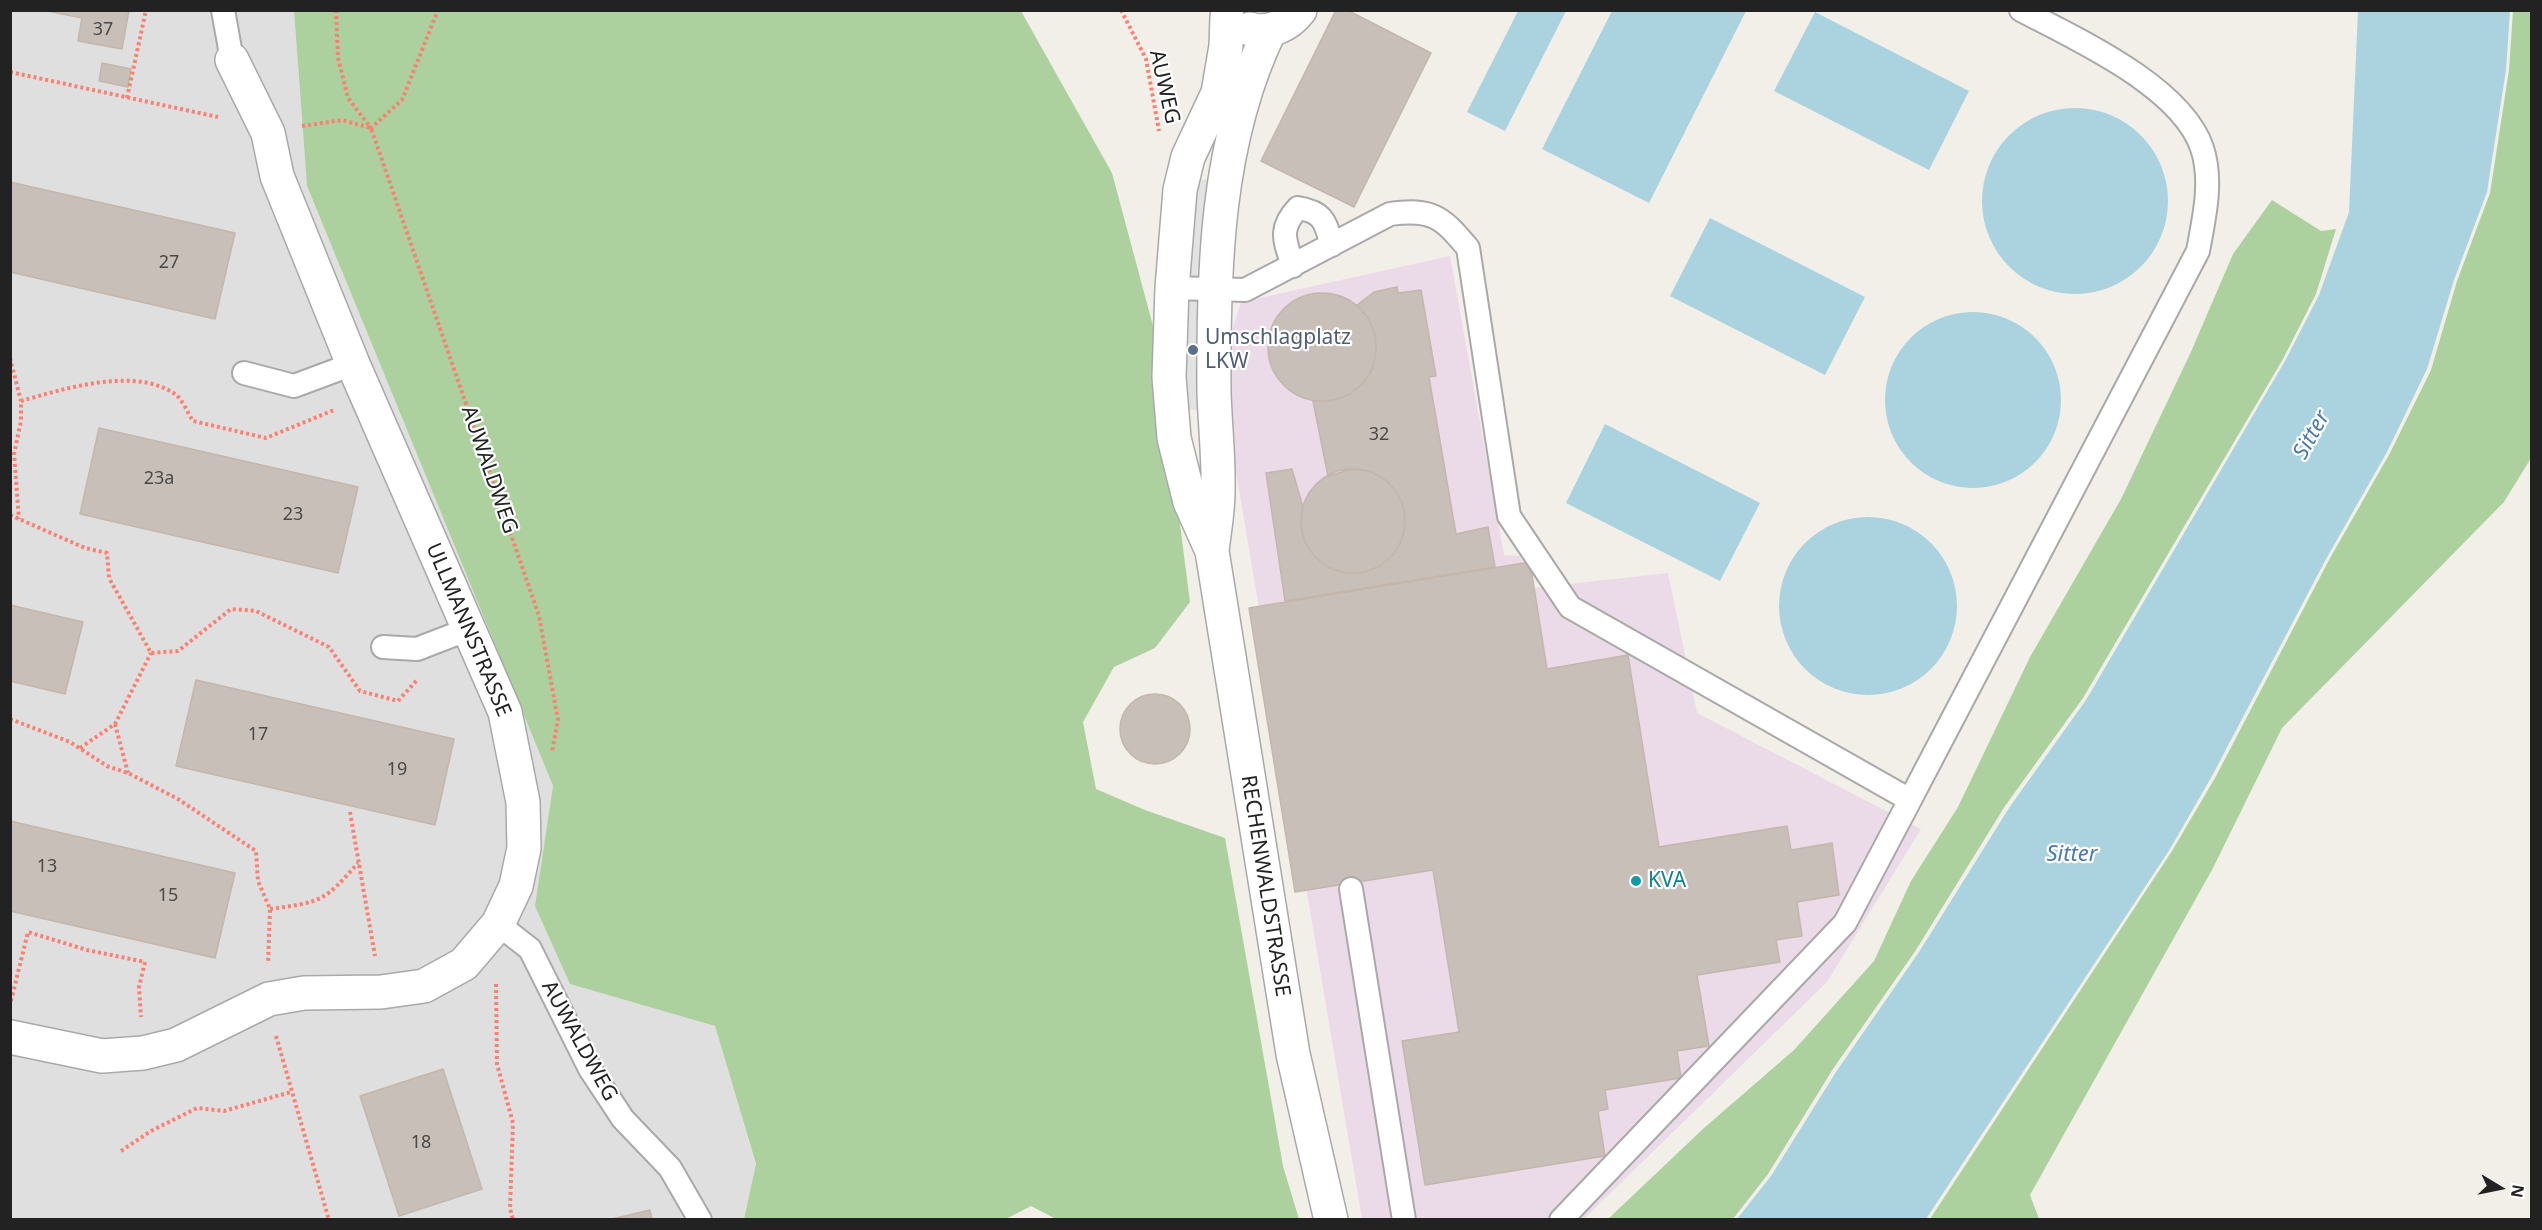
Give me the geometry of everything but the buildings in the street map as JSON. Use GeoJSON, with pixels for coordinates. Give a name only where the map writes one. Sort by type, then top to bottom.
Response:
{"type":"FeatureCollection","features":[{"type":"Feature","properties":{"kind":"street"},"geometry":{"type":"LineString","coordinates":[[1224,14],[1239,26],[1255,31],[1270,30],[1284,25],[1300,10]]}},
{"type":"Feature","properties":{"kind":"street","name":"RECHENWALDSTRASSE"},"geometry":{"type":"LineString","coordinates":[[1224,14],[1226,46],[1218,93],[1188,156],[1180,190],[1172,288],[1170,377],[1174,438],[1190,502],[1212,551],[1293,1054],[1331,1220]]}},
{"type":"Feature","properties":{"kind":"street","name":"RECHENWALDSTRASSE"},"geometry":{"type":"LineString","coordinates":[[1212,551],[1218,494],[1214,391],[1215,291],[1227,168],[1242,94],[1270,30]]}},
{"type":"Feature","properties":{"kind":"street","name":"ULLMANNSTRASSE"},"geometry":{"type":"LineString","coordinates":[[10,1037],[102,1056],[143,1053],[176,1045],[269,999],[304,993],[381,992],[424,986],[464,964],[507,931],[524,848],[523,802],[505,712],[353,363],[277,176],[268,133],[232,60]]}},
{"type":"Feature","properties":{"kind":"lane"},"geometry":{"type":"LineString","coordinates":[[223,10],[232,60]]}},
{"type":"Feature","properties":{"kind":"lane"},"geometry":{"type":"LineString","coordinates":[[1561,1220],[1845,923],[2198,251],[2208,200],[2203,150],[2192,125],[2169,98],[2086,44],[2020,10]]}},
{"type":"Feature","properties":{"kind":"lane"},"geometry":{"type":"LineString","coordinates":[[1293,266],[1284,239],[1286,220],[1298,208],[1313,210],[1325,222],[1332,245]]}},
{"type":"Feature","properties":{"kind":"lane"},"geometry":{"type":"LineString","coordinates":[[1172,288],[1215,291],[1245,290],[1390,214],[1416,210],[1445,221],[1468,248],[1509,516],[1570,607],[1910,800]]}},
{"type":"Feature","properties":{"kind":"lane"},"geometry":{"type":"LineString","coordinates":[[244,373],[294,386],[353,363]]}},
{"type":"Feature","properties":{"kind":"lane"},"geometry":{"type":"LineString","coordinates":[[383,647],[417,649],[469,629]]}},
{"type":"Feature","properties":{"kind":"lane"},"geometry":{"type":"LineString","coordinates":[[1351,889],[1404,1220]]}},
{"type":"Feature","properties":{"kind":"lane","name":"AUWALDWEG"},"geometry":{"type":"LineString","coordinates":[[507,931],[530,949],[590,1069],[623,1119],[670,1168],[700,1220]]}},
{"type":"Feature","properties":{"kind":"path"},"geometry":{"type":"LineString","coordinates":[[128,98],[146,10]]}},
{"type":"Feature","properties":{"kind":"path"},"geometry":{"type":"LineString","coordinates":[[336,10],[338,58],[348,98],[371,128]]}},
{"type":"Feature","properties":{"kind":"path"},"geometry":{"type":"LineString","coordinates":[[371,128],[402,100],[438,10]]}},
{"type":"Feature","properties":{"kind":"path","name":"AUWEG"},"geometry":{"type":"LineString","coordinates":[[1121,10],[1146,59],[1162,145],[1188,156]]}},
{"type":"Feature","properties":{"kind":"path"},"geometry":{"type":"LineString","coordinates":[[10,72],[224,118]]}},
{"type":"Feature","properties":{"kind":"path"},"geometry":{"type":"LineString","coordinates":[[300,127],[342,120],[371,128]]}},
{"type":"Feature","properties":{"kind":"path","name":"AUWALDWEG"},"geometry":{"type":"LineString","coordinates":[[371,128],[538,616],[558,720],[552,755]]}},
{"type":"Feature","properties":{"kind":"path"},"geometry":{"type":"LineString","coordinates":[[10,358],[21,401],[21,421],[12,455],[19,519]]}},
{"type":"Feature","properties":{"kind":"path"},"geometry":{"type":"LineString","coordinates":[[21,401],[76,385],[139,380],[176,394],[193,421],[266,438],[342,406]]}},
{"type":"Feature","properties":{"kind":"path"},"geometry":{"type":"LineString","coordinates":[[10,515],[85,548],[107,553],[109,578],[151,653]]}},
{"type":"Feature","properties":{"kind":"path"},"geometry":{"type":"LineString","coordinates":[[151,653],[178,651],[231,609],[256,611],[329,647],[360,692],[398,701],[418,679],[428,675]]}},
{"type":"Feature","properties":{"kind":"path"},"geometry":{"type":"LineString","coordinates":[[79,748],[115,724],[151,653]]}},
{"type":"Feature","properties":{"kind":"path"},"geometry":{"type":"LineString","coordinates":[[10,719],[79,748],[107,766],[128,773],[178,799],[256,851],[258,881],[270,909],[268,965]]}},
{"type":"Feature","properties":{"kind":"path"},"geometry":{"type":"LineString","coordinates":[[115,724],[128,773]]}},
{"type":"Feature","properties":{"kind":"path"},"geometry":{"type":"LineString","coordinates":[[350,812],[375,957]]}},
{"type":"Feature","properties":{"kind":"path"},"geometry":{"type":"LineString","coordinates":[[270,909],[315,903],[335,890],[358,863]]}},
{"type":"Feature","properties":{"kind":"path"},"geometry":{"type":"LineString","coordinates":[[507,931],[496,973],[497,1064],[513,1123],[510,1208],[513,1220]]}},
{"type":"Feature","properties":{"kind":"path"},"geometry":{"type":"LineString","coordinates":[[10,1003],[28,932],[87,950],[145,962],[139,987],[142,1028]]}},
{"type":"Feature","properties":{"kind":"path"},"geometry":{"type":"LineString","coordinates":[[275,1031],[329,1220]]}},
{"type":"Feature","properties":{"kind":"path"},"geometry":{"type":"LineString","coordinates":[[121,1150],[151,1131],[197,1108],[224,1111],[291,1092]]}},
{"type":"Feature","properties":{"kind":"shaded area"},"geometry":{"type":"Polygon","coordinates":[[[10,11],[294,11],[307,186],[553,786],[536,906],[571,984],[715,1026],[756,1165],[744,1219],[11,1219],[10,11]]]}},
{"type":"Feature","properties":{"kind":"shaded area","name":"Umschlagplatz LKW"},"geometry":{"type":"Polygon","coordinates":[[[1192,179],[1214,180],[1203,410],[1181,410],[1192,179]]]}},
{"type":"Feature","properties":{"kind":"shaded area"},"geometry":{"type":"Polygon","coordinates":[[[1450,256],[1504,555],[1520,556],[1533,588],[1668,573],[1697,713],[1921,829],[1827,982],[1584,1219],[1362,1219],[1219,371],[1241,302],[1450,256]]]}},
{"type":"Feature","properties":{"kind":"green space"},"geometry":{"type":"Polygon","coordinates":[[[294,11],[1021,11],[1112,173],[1156,337],[1190,602],[1155,648],[1114,667],[1083,722],[1096,789],[1145,810],[1225,838],[1283,1166],[1299,1219],[1056,1219],[1031,1206],[1004,1220],[744,1219],[756,1164],[715,1026],[570,984],[535,906],[553,786],[307,186],[294,11]]]}},
{"type":"Feature","properties":{"kind":"green space"},"geometry":{"type":"Polygon","coordinates":[[[2513,11],[2532,11],[2531,458],[2504,502],[2282,728],[2213,868],[2030,1195],[2039,1219],[1930,1219],[2172,851],[2215,778],[2329,560],[2390,453],[2431,370],[2457,281],[2490,193],[2509,70],[2513,11]]]}},
{"type":"Feature","properties":{"kind":"green space"},"geometry":{"type":"Polygon","coordinates":[[[2272,200],[2321,231],[2336,229],[2316,294],[2283,359],[2083,698],[2005,806],[1916,950],[1833,1069],[1768,1174],[1733,1219],[1608,1219],[1704,1128],[1794,1050],[1874,961],[1911,881],[1958,807],[2030,657],[2121,499],[2190,354],[2233,254],[2272,200]]]}},
{"type":"Feature","properties":{"kind":"water"},"geometry":{"type":"Polygon","coordinates":[[[1518,11],[1566,11],[1505,131],[1467,112],[1518,11]]]}},
{"type":"Feature","properties":{"kind":"water"},"geometry":{"type":"Polygon","coordinates":[[[1612,11],[1746,11],[1649,203],[1542,149],[1612,11]]]}},
{"type":"Feature","properties":{"kind":"water","name":"Sitter"},"geometry":{"type":"Polygon","coordinates":[[[2358,11],[2510,11],[2506,70],[2487,192],[2454,280],[2427,369],[2387,452],[2326,559],[2212,776],[2170,849],[1926,1219],[1737,1219],[1771,1176],[1836,1072],[1919,952],[2009,808],[2086,700],[2285,361],[2319,295],[2349,212],[2358,11]]]}},
{"type":"Feature","properties":{"kind":"water"},"geometry":{"type":"Polygon","coordinates":[[[1815,12],[1969,91],[1929,170],[1774,91],[1815,12]]]}},
{"type":"Feature","properties":{"kind":"water"},"geometry":{"type":"Polygon","coordinates":[[[2075,108],[2110,115],[2141,135],[2161,166],[2168,201],[2161,236],[2141,267],[2110,287],[2075,294],[2040,287],[2009,267],[1989,236],[1982,201],[1989,166],[2009,135],[2040,115],[2075,108]]]}},
{"type":"Feature","properties":{"kind":"water"},"geometry":{"type":"Polygon","coordinates":[[[1710,218],[1865,297],[1825,375],[1670,296],[1710,218]]]}},
{"type":"Feature","properties":{"kind":"water"},"geometry":{"type":"Polygon","coordinates":[[[1973,312],[1990,313],[2007,318],[2036,337],[2055,366],[2060,383],[2060,417],[2055,434],[2036,463],[2007,482],[1990,487],[1973,488],[1956,487],[1939,482],[1910,463],[1891,434],[1886,417],[1885,400],[1886,383],[1891,366],[1910,337],[1939,318],[1956,313],[1973,312]]]}},
{"type":"Feature","properties":{"kind":"water"},"geometry":{"type":"Polygon","coordinates":[[[1605,424],[1760,503],[1720,581],[1566,503],[1605,424]]]}},
{"type":"Feature","properties":{"kind":"water"},"geometry":{"type":"Polygon","coordinates":[[[1868,517],[1902,524],[1931,543],[1950,572],[1957,606],[1950,640],[1931,669],[1902,688],[1868,695],[1834,688],[1805,669],[1786,640],[1779,606],[1786,572],[1805,543],[1834,524],[1868,517]]]}},
{"type":"Feature","properties":{"kind":"place","name":"Umschlagplatz LKW"},"geometry":{"type":"Point","coordinates":[1193,350]}},
{"type":"Feature","properties":{"kind":"place","name":"KVA"},"geometry":{"type":"Point","coordinates":[1636,881]}}]}
